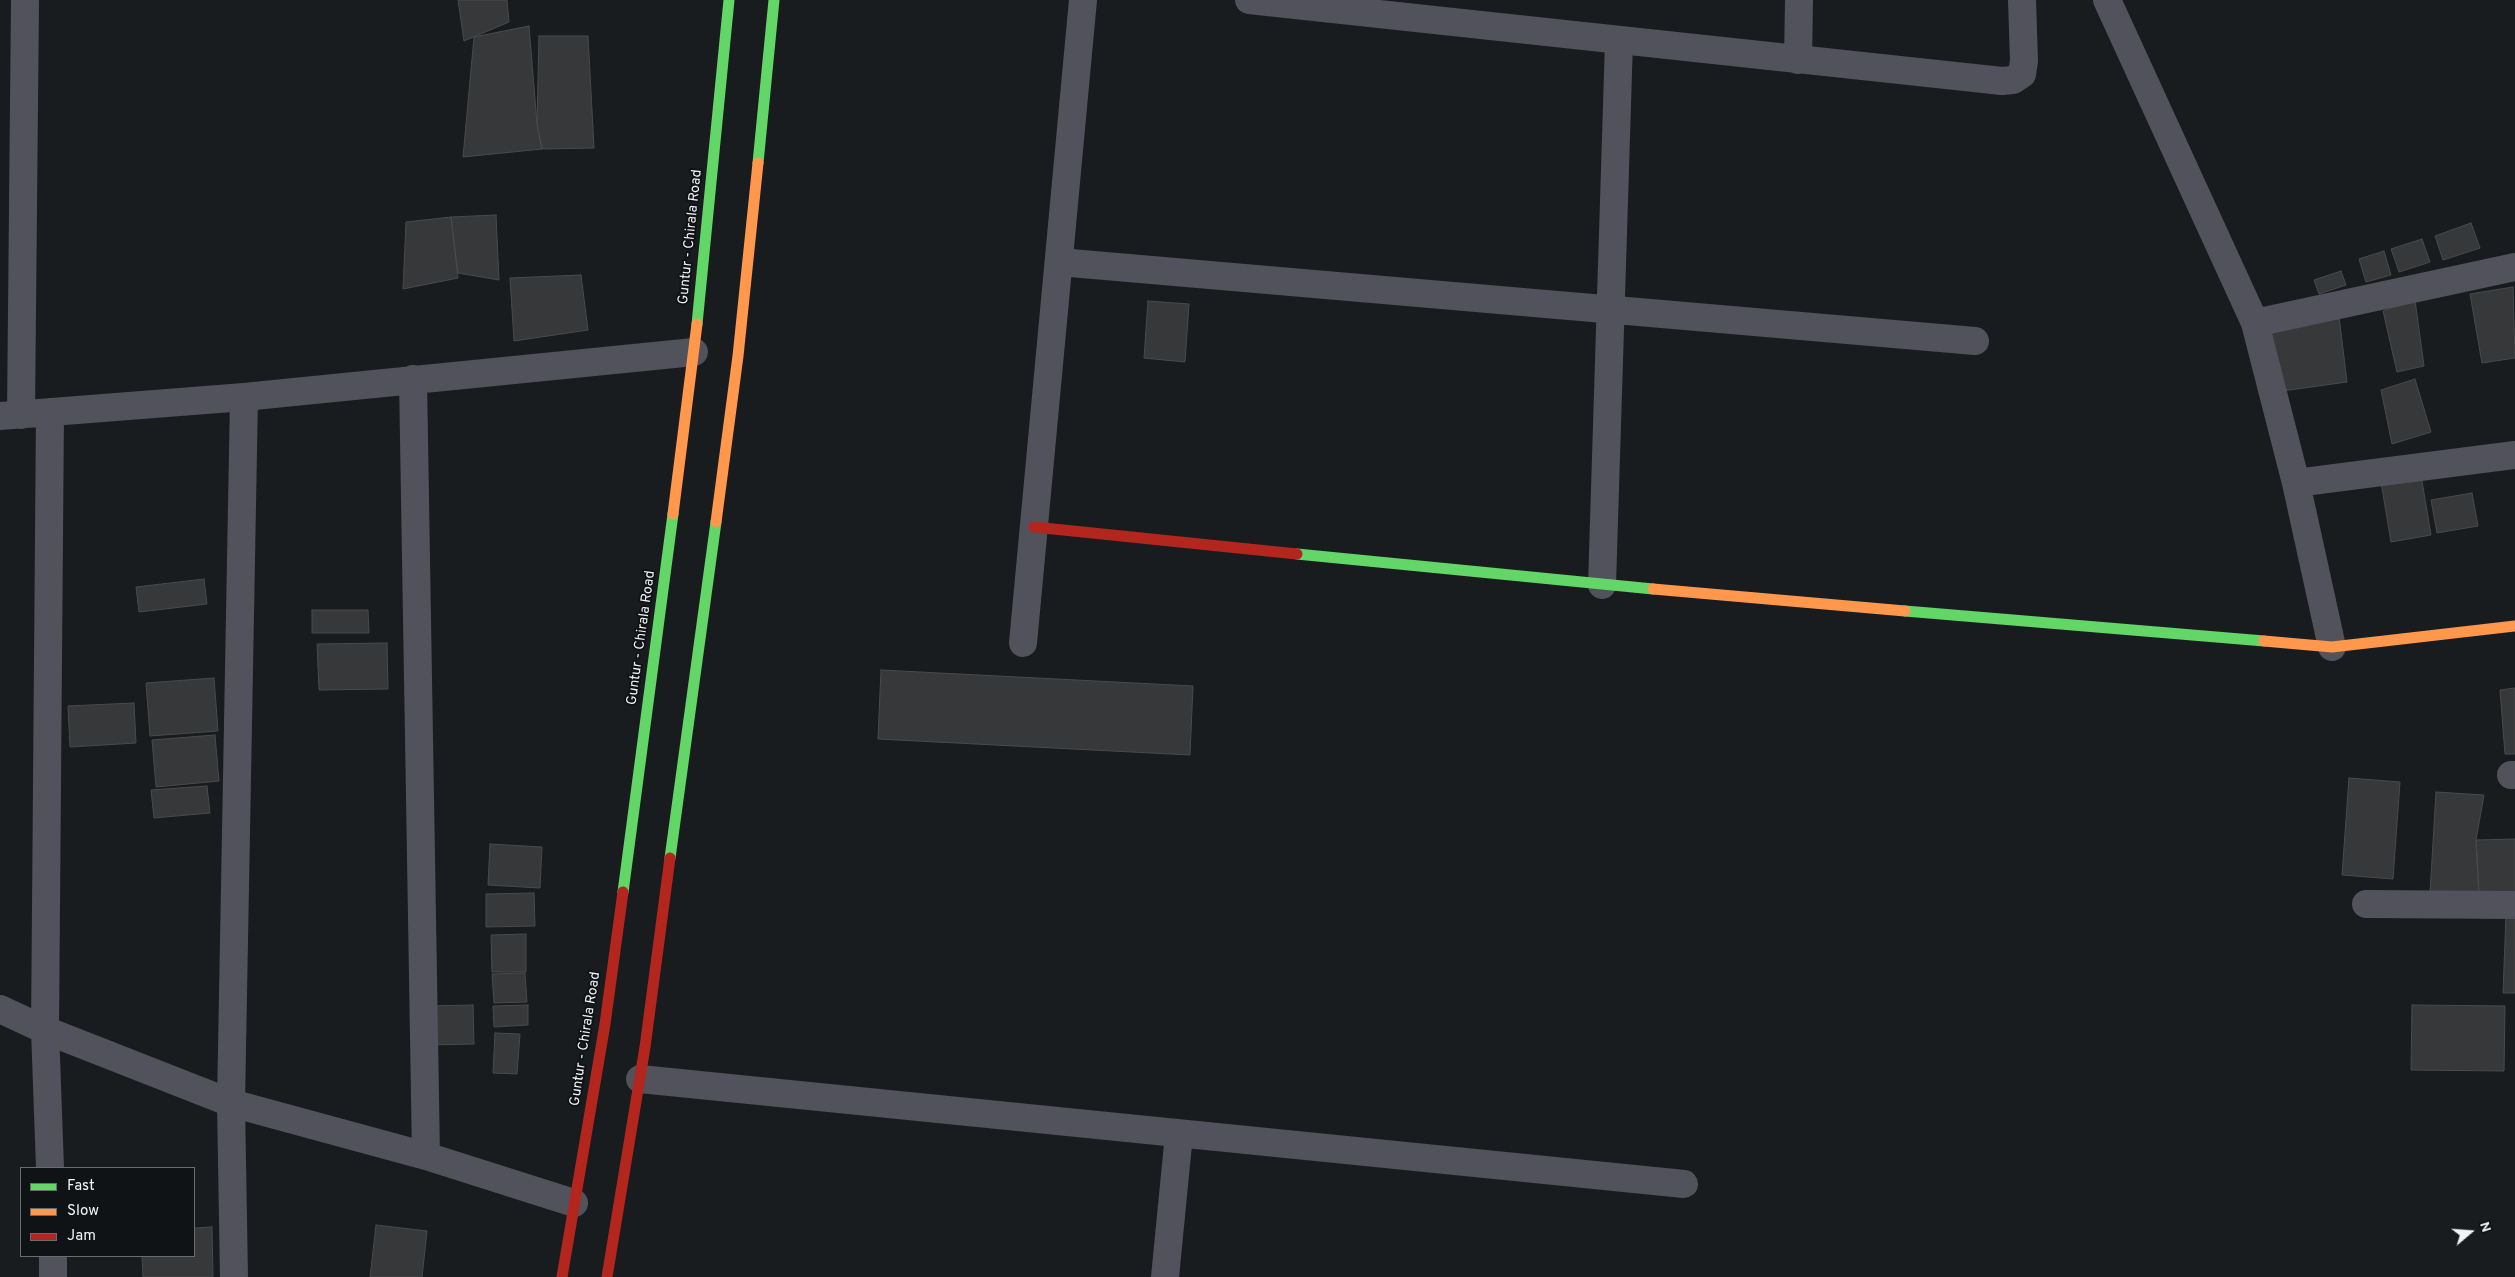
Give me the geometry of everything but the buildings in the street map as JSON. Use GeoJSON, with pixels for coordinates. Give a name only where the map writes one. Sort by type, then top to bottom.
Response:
{"type":"FeatureCollection","features":[{"type":"Feature","properties":{"kind":"main road","name":"Guntur - Chirala Road"},"geometry":{"type":"LineString","coordinates":[[562,1277],[605,1024],[694,352],[729,0]]}},
{"type":"Feature","properties":{"kind":"main road"},"geometry":{"type":"LineString","coordinates":[[607,1277],[640,1079],[738,356],[774,0]]}},
{"type":"Feature","properties":{"kind":"main road"},"geometry":{"type":"LineString","coordinates":[[1034,527],[1602,585],[2332,647],[2515,626]]}},
{"type":"Feature","properties":{"kind":"street"},"geometry":{"type":"LineString","coordinates":[[25,0],[11,416],[244,396],[694,352]]}},
{"type":"Feature","properties":{"kind":"street"},"geometry":{"type":"LineString","coordinates":[[1023,643],[1082,0]]}},
{"type":"Feature","properties":{"kind":"street"},"geometry":{"type":"LineString","coordinates":[[1249,0],[2002,82],[2014,80],[2022,74],[2024,61],[2022,0]]}},
{"type":"Feature","properties":{"kind":"street"},"geometry":{"type":"LineString","coordinates":[[1798,60],[1799,0]]}},
{"type":"Feature","properties":{"kind":"street"},"geometry":{"type":"LineString","coordinates":[[2107,0],[2255,323],[2296,483],[2332,647]]}},
{"type":"Feature","properties":{"kind":"street"},"geometry":{"type":"LineString","coordinates":[[1602,585],[1619,41]]}},
{"type":"Feature","properties":{"kind":"street"},"geometry":{"type":"LineString","coordinates":[[1059,262],[1611,308],[1975,341]]}},
{"type":"Feature","properties":{"kind":"street"},"geometry":{"type":"LineString","coordinates":[[2255,323],[2515,267]]}},
{"type":"Feature","properties":{"kind":"street"},"geometry":{"type":"LineString","coordinates":[[413,379],[426,1156]]}},
{"type":"Feature","properties":{"kind":"street"},"geometry":{"type":"LineString","coordinates":[[234,1277],[231,1102],[244,396]]}},
{"type":"Feature","properties":{"kind":"street"},"geometry":{"type":"LineString","coordinates":[[50,412],[45,1030],[50,1167]]}},
{"type":"Feature","properties":{"kind":"street"},"geometry":{"type":"LineString","coordinates":[[2296,483],[2515,455]]}},
{"type":"Feature","properties":{"kind":"street"},"geometry":{"type":"LineString","coordinates":[[2366,904],[2515,905]]}},
{"type":"Feature","properties":{"kind":"street"},"geometry":{"type":"LineString","coordinates":[[0,1009],[45,1030],[231,1102],[426,1156],[574,1203]]}},
{"type":"Feature","properties":{"kind":"street"},"geometry":{"type":"LineString","coordinates":[[640,1079],[1684,1184]]}},
{"type":"Feature","properties":{"kind":"street"},"geometry":{"type":"LineString","coordinates":[[1165,1277],[1179,1134]]}},
{"type":"Feature","properties":{"kind":"street"},"geometry":{"type":"LineString","coordinates":[[53,1257],[54,1277]]}},
{"type":"Feature","properties":{"kind":"traffic: fast"},"geometry":{"type":"LineString","coordinates":[[697,324],[729,0]]}},
{"type":"Feature","properties":{"kind":"traffic: fast"},"geometry":{"type":"LineString","coordinates":[[758,163],[774,0]]}},
{"type":"Feature","properties":{"kind":"traffic: fast"},"geometry":{"type":"LineString","coordinates":[[623,892],[673,514]]}},
{"type":"Feature","properties":{"kind":"traffic: fast"},"geometry":{"type":"LineString","coordinates":[[670,858],[716,522]]}},
{"type":"Feature","properties":{"kind":"traffic: fast"},"geometry":{"type":"LineString","coordinates":[[1297,554],[1653,589]]}},
{"type":"Feature","properties":{"kind":"traffic: fast"},"geometry":{"type":"LineString","coordinates":[[1905,611],[2264,641]]}},
{"type":"Feature","properties":{"kind":"traffic: slow"},"geometry":{"type":"LineString","coordinates":[[716,522],[738,356],[758,163]]}},
{"type":"Feature","properties":{"kind":"traffic: slow"},"geometry":{"type":"LineString","coordinates":[[673,514],[697,324]]}},
{"type":"Feature","properties":{"kind":"traffic: slow"},"geometry":{"type":"LineString","coordinates":[[1653,589],[1905,611]]}},
{"type":"Feature","properties":{"kind":"traffic: slow"},"geometry":{"type":"LineString","coordinates":[[2264,641],[2332,647],[2515,626]]}},
{"type":"Feature","properties":{"kind":"traffic: jam"},"geometry":{"type":"LineString","coordinates":[[1034,527],[1297,554]]}},
{"type":"Feature","properties":{"kind":"traffic: jam"},"geometry":{"type":"LineString","coordinates":[[607,1277],[645,1047],[670,858]]}},
{"type":"Feature","properties":{"kind":"traffic: jam"},"geometry":{"type":"LineString","coordinates":[[562,1277],[605,1024],[623,892]]}}]}
